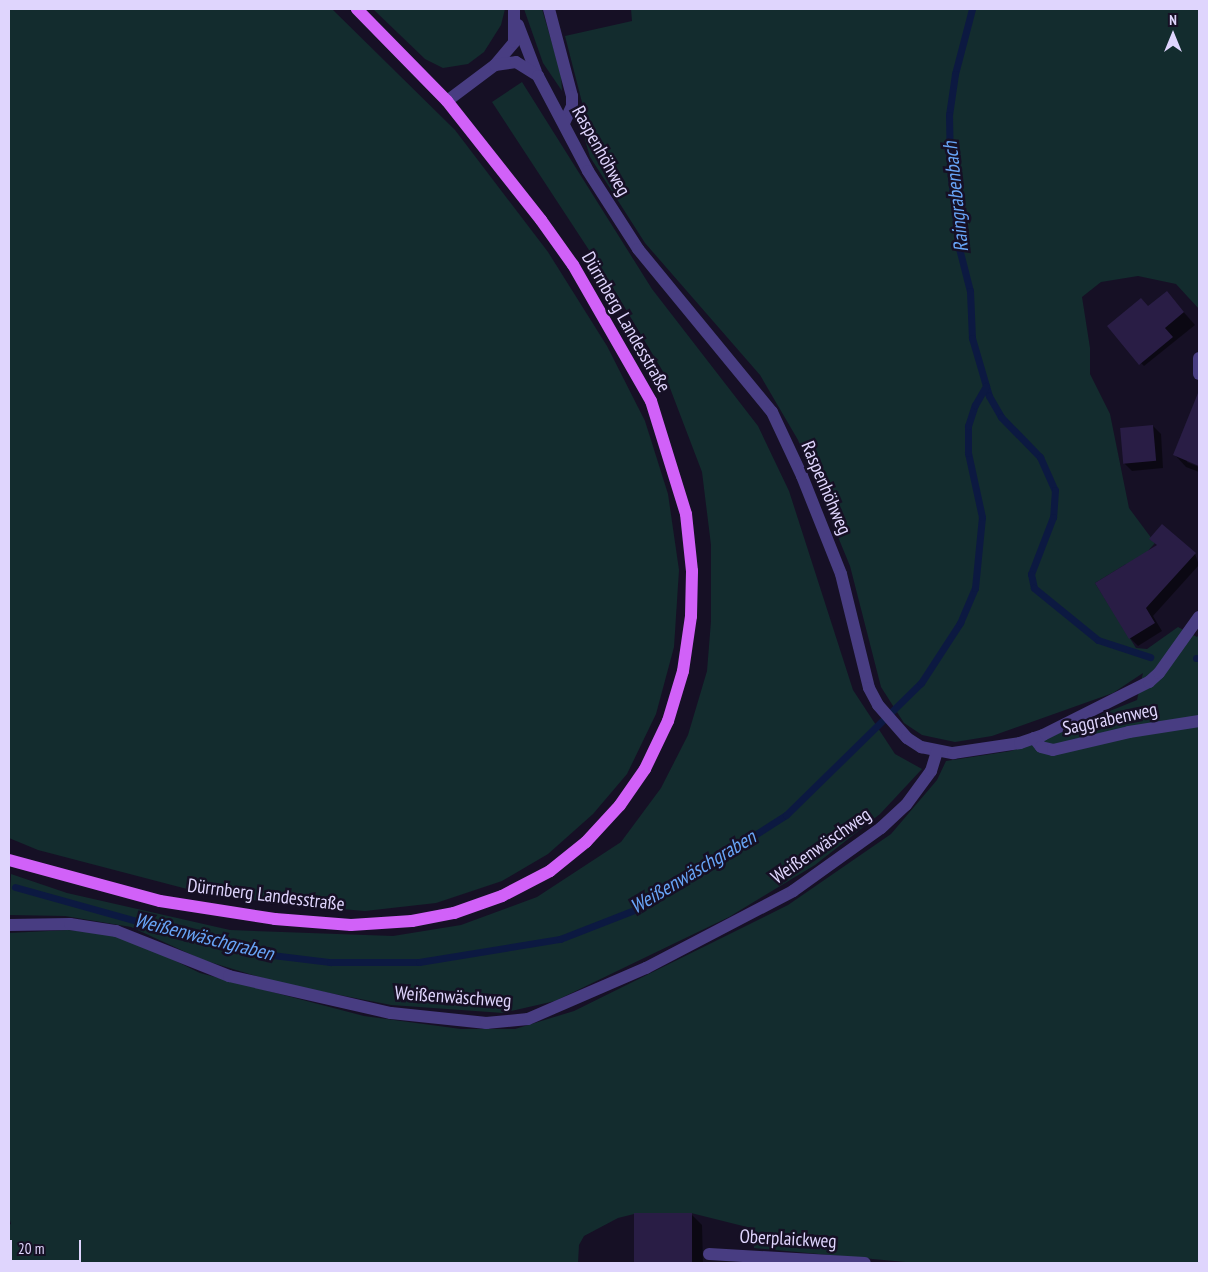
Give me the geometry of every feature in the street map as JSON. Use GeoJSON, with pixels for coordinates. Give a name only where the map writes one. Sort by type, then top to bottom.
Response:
{"type":"FeatureCollection","features":[{"type":"Feature","properties":{"kind":"main road","name":"Dürrnberg Landesstraße"},"geometry":{"type":"LineString","coordinates":[[9,860],[160,901],[275,919],[351,924],[412,921],[454,913],[502,896],[550,871],[586,842],[620,804],[646,769],[668,721],[678,688],[691,616],[692,571],[686,514],[671,458],[651,401],[573,265],[447,101],[357,9]]}},
{"type":"Feature","properties":{"kind":"street"},"geometry":{"type":"LineString","coordinates":[[549,9],[572,96],[572,106],[564,123]]}},
{"type":"Feature","properties":{"kind":"street"},"geometry":{"type":"LineString","coordinates":[[447,101],[495,65],[514,42],[515,13]]}},
{"type":"Feature","properties":{"kind":"street"},"geometry":{"type":"LineString","coordinates":[[515,13],[538,76]]}},
{"type":"Feature","properties":{"kind":"street","name":"Raspenhöhweg"},"geometry":{"type":"LineString","coordinates":[[495,65],[516,62],[538,76],[588,171],[638,249],[757,390],[772,412],[802,476],[841,574],[864,672],[878,705],[894,726],[920,747],[937,751],[976,752],[1034,738],[1149,682],[1159,673],[1199,617]]}},
{"type":"Feature","properties":{"kind":"street"},"geometry":{"type":"LineString","coordinates":[[1199,358],[1199,374]]}},
{"type":"Feature","properties":{"kind":"street","name":"Saggrabenweg"},"geometry":{"type":"LineString","coordinates":[[1034,738],[1041,747],[1053,750],[1129,732],[1199,721]]}},
{"type":"Feature","properties":{"kind":"street","name":"Weißenwäschweg"},"geometry":{"type":"LineString","coordinates":[[9,924],[70,924],[116,931],[229,976],[382,1011],[486,1023],[528,1019],[646,968],[792,891],[881,828],[906,805],[931,771],[937,751]]}},
{"type":"Feature","properties":{"kind":"street","name":"Oberplaickweg"},"geometry":{"type":"LineString","coordinates":[[709,1254],[865,1263]]}},
{"type":"Feature","properties":{"kind":"green space"},"geometry":{"type":"Polygon","coordinates":[[[9,9],[332,9],[455,130],[548,252],[607,346],[645,421],[668,494],[679,570],[674,647],[656,714],[627,774],[593,814],[548,854],[502,881],[436,903],[365,911],[210,895],[38,850],[9,838],[9,9]]]}},
{"type":"Feature","properties":{"kind":"green space"},"geometry":{"type":"Polygon","coordinates":[[[373,9],[505,9],[501,25],[484,52],[468,64],[443,68],[425,59],[373,9]]]}},
{"type":"Feature","properties":{"kind":"green space"},"geometry":{"type":"Polygon","coordinates":[[[524,9],[542,9],[561,74],[562,91],[543,63],[524,9]]]}},
{"type":"Feature","properties":{"kind":"green space"},"geometry":{"type":"Polygon","coordinates":[[[631,9],[1199,9],[1199,309],[1176,284],[1138,276],[1101,282],[1082,297],[1090,348],[1090,374],[1110,414],[1129,508],[1155,543],[1130,571],[1126,564],[1095,583],[1136,648],[1147,649],[1178,627],[1197,637],[1199,634],[1199,1263],[916,1263],[754,1248],[755,1229],[691,1213],[634,1214],[618,1218],[584,1236],[579,1245],[578,1263],[9,1263],[9,1225],[11,1224],[9,1216],[9,933],[68,930],[106,934],[141,944],[200,973],[364,1016],[461,1029],[515,1029],[574,1011],[788,905],[891,834],[937,780],[946,761],[1011,751],[1137,700],[1143,673],[1113,693],[992,736],[955,742],[922,735],[904,723],[881,687],[850,566],[798,440],[760,375],[645,243],[590,157],[585,140],[585,114],[565,36],[632,21],[631,9]]]}},
{"type":"Feature","properties":{"kind":"green space"},"geometry":{"type":"Polygon","coordinates":[[[522,82],[652,289],[758,426],[789,491],[853,690],[895,754],[922,769],[880,814],[815,865],[729,917],[555,1001],[503,1013],[391,1005],[283,984],[203,960],[131,927],[65,916],[9,915],[11,874],[67,893],[230,930],[393,936],[461,925],[537,897],[621,842],[661,788],[688,735],[707,671],[711,621],[711,545],[702,472],[665,375],[606,276],[492,102],[522,82]]]}},
{"type":"Feature","properties":{"kind":"building"},"geometry":{"type":"Polygon","coordinates":[[[1167,291],[1184,312],[1165,328],[1173,337],[1139,365],[1107,326],[1141,298],[1148,306],[1167,291]]]}},
{"type":"Feature","properties":{"kind":"building"},"geometry":{"type":"Polygon","coordinates":[[[1199,394],[1199,466],[1173,455],[1199,394]]]}},
{"type":"Feature","properties":{"kind":"building"},"geometry":{"type":"Polygon","coordinates":[[[1153,425],[1156,461],[1123,464],[1120,428],[1153,425]]]}},
{"type":"Feature","properties":{"kind":"building"},"geometry":{"type":"Polygon","coordinates":[[[1162,524],[1196,553],[1146,608],[1155,623],[1129,639],[1095,583],[1157,545],[1149,539],[1162,524]]]}},
{"type":"Feature","properties":{"kind":"building"},"geometry":{"type":"Polygon","coordinates":[[[634,1213],[692,1213],[692,1263],[634,1263],[634,1213]]]}},
{"type":"Feature","properties":{"kind":"waterway","name":"Raingrabenbach"},"geometry":{"type":"LineString","coordinates":[[972,9],[955,74],[949,115],[950,168],[959,248],[970,291],[972,338],[989,396],[1001,417],[1040,457],[1055,490],[1053,517],[1031,574],[1034,588],[1098,640],[1150,657]]}},
{"type":"Feature","properties":{"kind":"waterway","name":"Weißenwäschgraben"},"geometry":{"type":"LineString","coordinates":[[15,887],[248,952],[330,962],[419,962],[560,939],[642,907],[786,815],[921,683],[960,623],[975,588],[982,517],[968,453],[968,426],[975,405],[986,386]]}}]}
